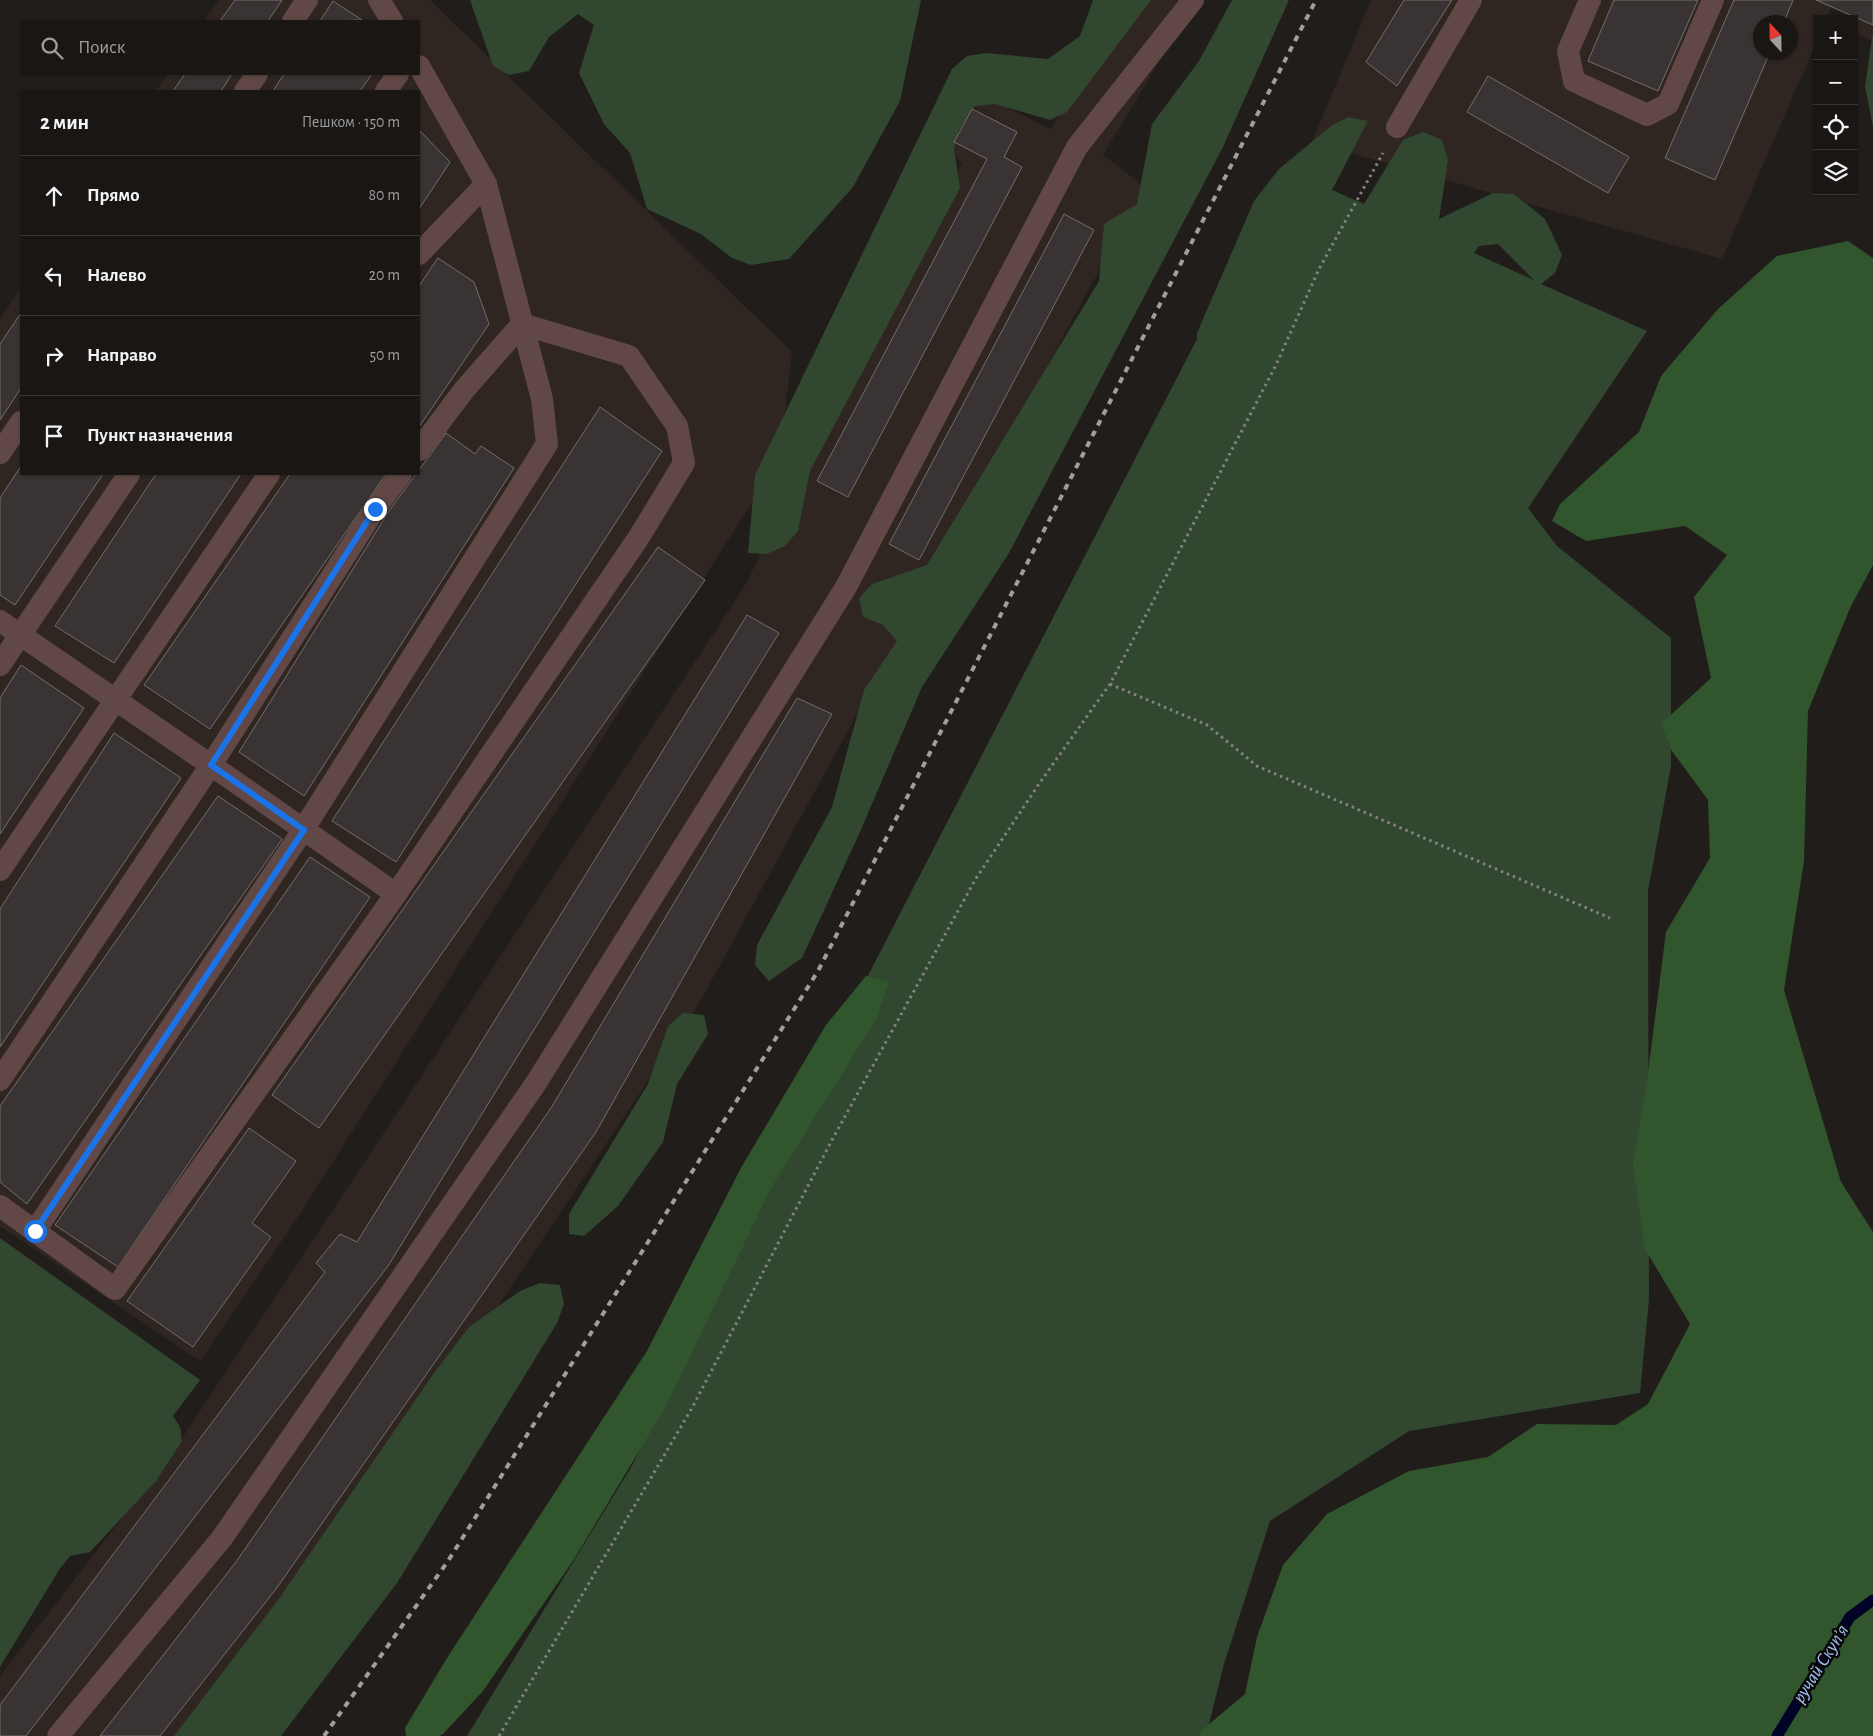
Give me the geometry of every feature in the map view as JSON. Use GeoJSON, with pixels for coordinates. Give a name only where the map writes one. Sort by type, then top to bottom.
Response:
{"type":"FeatureCollection","features":[{"type":"Feature","properties":{"kind":"lane"},"geometry":{"type":"LineString","coordinates":[[293,20],[307,0]]}},
{"type":"Feature","properties":{"kind":"lane"},"geometry":{"type":"LineString","coordinates":[[379,0],[391,20]]}},
{"type":"Feature","properties":{"kind":"lane"},"geometry":{"type":"LineString","coordinates":[[58,1736],[222,1538],[536,1083],[846,587],[1077,146],[1192,0]]}},
{"type":"Feature","properties":{"kind":"lane"},"geometry":{"type":"LineString","coordinates":[[1397,127],[1471,0]]}},
{"type":"Feature","properties":{"kind":"lane"},"geometry":{"type":"LineString","coordinates":[[1590,0],[1568,51],[1574,81],[1647,115],[1668,104],[1713,0]]}},
{"type":"Feature","properties":{"kind":"lane"},"geometry":{"type":"LineString","coordinates":[[35,1231],[304,830],[547,444],[542,399],[486,184],[420,68]]}},
{"type":"Feature","properties":{"kind":"lane"},"geometry":{"type":"LineString","coordinates":[[246,90],[256,75]]}},
{"type":"Feature","properties":{"kind":"lane"},"geometry":{"type":"LineString","coordinates":[[387,90],[397,75]]}},
{"type":"Feature","properties":{"kind":"lane"},"geometry":{"type":"LineString","coordinates":[[420,253],[486,184]]}},
{"type":"Feature","properties":{"kind":"lane"},"geometry":{"type":"LineString","coordinates":[[420,449],[464,390],[522,324]]}},
{"type":"Feature","properties":{"kind":"lane"},"geometry":{"type":"LineString","coordinates":[[0,1206],[115,1289],[396,894],[640,538],[684,463],[677,426],[629,356],[522,324]]}},
{"type":"Feature","properties":{"kind":"lane"},"geometry":{"type":"LineString","coordinates":[[0,454],[20,424]]}},
{"type":"Feature","properties":{"kind":"lane"},"geometry":{"type":"LineString","coordinates":[[0,665],[128,475]]}},
{"type":"Feature","properties":{"kind":"lane"},"geometry":{"type":"LineString","coordinates":[[0,870],[267,475]]}},
{"type":"Feature","properties":{"kind":"lane"},"geometry":{"type":"LineString","coordinates":[[0,1080],[211,765],[375,509],[400,475]]}},
{"type":"Feature","properties":{"kind":"lane"},"geometry":{"type":"LineString","coordinates":[[0,621],[396,894]]}},
{"type":"Feature","properties":{"kind":"path"},"geometry":{"type":"LineString","coordinates":[[499,1736],[692,1408],[832,1140],[975,880],[1041,781],[1110,684],[1276,365],[1319,269],[1397,127]]}},
{"type":"Feature","properties":{"kind":"path"},"geometry":{"type":"LineString","coordinates":[[1110,684],[1208,725],[1257,766],[1610,918]]}},
{"type":"Feature","properties":{"kind":"shaded area"},"geometry":{"type":"Polygon","coordinates":[[[219,0],[430,0],[792,352],[779,460],[296,1220],[200,1361],[0,1226],[0,319],[20,289],[20,475],[420,475],[420,90],[157,90],[167,75],[420,75],[420,20],[205,20],[219,0]]]}},
{"type":"Feature","properties":{"kind":"shaded area"},"geometry":{"type":"Polygon","coordinates":[[[1136,0],[1196,0],[1103,155],[1145,187],[696,1009],[292,1615],[196,1736],[0,1736],[0,1676],[173,1452],[743,589],[962,164],[943,141],[974,91],[1050,129],[1136,0]]]}},
{"type":"Feature","properties":{"kind":"shaded area"},"geometry":{"type":"Polygon","coordinates":[[[1371,0],[1834,0],[1828,15],[1813,15],[1813,50],[1722,259],[1312,142],[1371,0]]]}},
{"type":"Feature","properties":{"kind":"shaded area"},"geometry":{"type":"Polygon","coordinates":[[[1850,0],[1873,0],[1873,41],[1858,35],[1858,15],[1844,15],[1850,0]]]}},
{"type":"Feature","properties":{"kind":"green space"},"geometry":{"type":"Polygon","coordinates":[[[470,0],[921,0],[900,101],[853,187],[789,259],[751,265],[732,258],[701,234],[647,209],[630,153],[604,124],[579,73],[594,25],[578,14],[549,37],[529,71],[509,75],[493,66],[470,0]]]}},
{"type":"Feature","properties":{"kind":"green space"},"geometry":{"type":"Polygon","coordinates":[[[1093,0],[1151,0],[1067,112],[1050,120],[995,104],[975,106],[959,130],[954,148],[960,188],[810,471],[798,531],[785,546],[767,554],[748,553],[755,475],[952,69],[967,56],[986,53],[1048,59],[1080,36],[1093,0]]]}},
{"type":"Feature","properties":{"kind":"green space"},"geometry":{"type":"Polygon","coordinates":[[[1232,0],[1289,0],[1223,147],[1009,553],[922,687],[860,832],[802,958],[769,981],[755,965],[757,945],[832,807],[864,690],[897,641],[883,625],[863,617],[859,598],[872,584],[927,565],[1099,281],[1104,224],[1137,204],[1152,124],[1199,61],[1232,0]]]}},
{"type":"Feature","properties":{"kind":"green space"},"geometry":{"type":"Polygon","coordinates":[[[1873,32],[1873,127],[1865,86],[1873,32]]]}},
{"type":"Feature","properties":{"kind":"green space"},"geometry":{"type":"Polygon","coordinates":[[[1348,117],[1368,121],[1332,190],[1364,204],[1403,140],[1423,132],[1442,140],[1448,160],[1439,219],[1493,193],[1514,194],[1545,219],[1562,255],[1555,273],[1541,284],[1647,331],[1528,508],[1557,546],[1671,638],[1671,766],[1648,891],[1649,1299],[1640,1393],[1409,1431],[1270,1521],[1224,1664],[1206,1736],[467,1736],[633,1464],[783,1140],[1197,339],[1197,333],[1254,201],[1279,169],[1331,126],[1348,117]],[[1498,244],[1479,246],[1474,253],[1534,280],[1498,244]]]}},
{"type":"Feature","properties":{"kind":"green space"},"geometry":{"type":"Polygon","coordinates":[[[1848,241],[1873,258],[1873,565],[1850,608],[1808,711],[1804,861],[1784,990],[1841,1182],[1873,1232],[1873,1736],[1200,1736],[1201,1731],[1245,1694],[1257,1637],[1283,1565],[1327,1514],[1409,1471],[1488,1457],[1537,1424],[1616,1425],[1648,1404],[1690,1324],[1645,1249],[1633,1163],[1647,1080],[1666,932],[1710,858],[1708,800],[1672,751],[1661,724],[1711,678],[1694,597],[1727,555],[1685,526],[1586,541],[1552,521],[1560,504],[1639,432],[1661,376],[1718,309],[1777,256],[1848,241]]]}},
{"type":"Feature","properties":{"kind":"green space"},"geometry":{"type":"Polygon","coordinates":[[[866,976],[889,982],[876,1019],[770,1190],[665,1408],[573,1561],[483,1691],[443,1734],[439,1736],[406,1736],[405,1728],[447,1658],[647,1351],[742,1166],[826,1025],[866,976]]]}},
{"type":"Feature","properties":{"kind":"green space"},"geometry":{"type":"Polygon","coordinates":[[[683,1013],[704,1015],[708,1034],[677,1084],[663,1142],[618,1206],[584,1236],[569,1234],[569,1214],[648,1084],[668,1026],[683,1013]]]}},
{"type":"Feature","properties":{"kind":"green space"},"geometry":{"type":"Polygon","coordinates":[[[0,1238],[200,1380],[173,1416],[180,1427],[182,1441],[156,1481],[90,1552],[70,1556],[59,1570],[0,1667],[0,1238]]]}},
{"type":"Feature","properties":{"kind":"green space"},"geometry":{"type":"Polygon","coordinates":[[[540,1283],[560,1285],[564,1304],[557,1323],[397,1583],[281,1736],[174,1736],[278,1600],[434,1373],[469,1327],[520,1291],[540,1283]]]}},
{"type":"Feature","properties":{"kind":"building"},"geometry":{"type":"Polygon","coordinates":[[[235,0],[282,0],[269,20],[221,20],[235,0]]]}},
{"type":"Feature","properties":{"kind":"building"},"geometry":{"type":"Polygon","coordinates":[[[1404,0],[1452,0],[1397,86],[1366,62],[1404,0]]]}},
{"type":"Feature","properties":{"kind":"building"},"geometry":{"type":"Polygon","coordinates":[[[1614,0],[1698,0],[1658,91],[1588,61],[1614,0]]]}},
{"type":"Feature","properties":{"kind":"building"},"geometry":{"type":"Polygon","coordinates":[[[1734,0],[1793,0],[1787,15],[1753,15],[1753,60],[1767,60],[1715,180],[1665,158],[1734,0]]]}},
{"type":"Feature","properties":{"kind":"building"},"geometry":{"type":"Polygon","coordinates":[[[1816,0],[1873,0],[1873,25],[1858,18],[1858,15],[1850,15],[1816,0]]]}},
{"type":"Feature","properties":{"kind":"building"},"geometry":{"type":"Polygon","coordinates":[[[333,1],[362,20],[321,20],[333,1]]]}},
{"type":"Feature","properties":{"kind":"building"},"geometry":{"type":"Polygon","coordinates":[[[184,75],[231,75],[222,90],[174,90],[184,75]]]}},
{"type":"Feature","properties":{"kind":"building"},"geometry":{"type":"Polygon","coordinates":[[[283,75],[371,75],[361,90],[274,90],[283,75]]]}},
{"type":"Feature","properties":{"kind":"building"},"geometry":{"type":"Polygon","coordinates":[[[1488,76],[1629,157],[1608,193],[1467,112],[1488,76]]]}},
{"type":"Feature","properties":{"kind":"building"},"geometry":{"type":"Polygon","coordinates":[[[972,109],[1017,132],[1004,157],[1022,167],[848,497],[817,481],[987,159],[954,142],[972,109]]]}},
{"type":"Feature","properties":{"kind":"building"},"geometry":{"type":"Polygon","coordinates":[[[420,131],[450,162],[420,207],[420,131]]]}},
{"type":"Feature","properties":{"kind":"building"},"geometry":{"type":"Polygon","coordinates":[[[1064,214],[1094,230],[919,560],[889,544],[1064,214]]]}},
{"type":"Feature","properties":{"kind":"building"},"geometry":{"type":"Polygon","coordinates":[[[438,258],[474,282],[489,324],[420,426],[420,285],[438,258]]]}},
{"type":"Feature","properties":{"kind":"building"},"geometry":{"type":"Polygon","coordinates":[[[20,314],[20,390],[0,420],[0,344],[20,314]]]}},
{"type":"Feature","properties":{"kind":"building"},"geometry":{"type":"Polygon","coordinates":[[[600,407],[662,451],[396,862],[332,821],[600,407]]]}},
{"type":"Feature","properties":{"kind":"building"},"geometry":{"type":"Polygon","coordinates":[[[446,433],[475,454],[481,446],[514,468],[304,796],[239,752],[389,511],[415,475],[420,475],[420,469],[446,433]]]}},
{"type":"Feature","properties":{"kind":"building"},"geometry":{"type":"Polygon","coordinates":[[[20,468],[20,475],[102,475],[15,605],[0,595],[0,498],[20,468]]]}},
{"type":"Feature","properties":{"kind":"building"},"geometry":{"type":"Polygon","coordinates":[[[155,475],[240,475],[114,663],[55,626],[155,475]]]}},
{"type":"Feature","properties":{"kind":"building"},"geometry":{"type":"Polygon","coordinates":[[[289,475],[385,475],[210,729],[144,685],[289,475]]]}},
{"type":"Feature","properties":{"kind":"building"},"geometry":{"type":"Polygon","coordinates":[[[658,547],[705,580],[319,1128],[272,1095],[658,547]]]}},
{"type":"Feature","properties":{"kind":"building"},"geometry":{"type":"Polygon","coordinates":[[[747,615],[779,633],[388,1266],[26,1736],[0,1736],[0,1705],[325,1272],[316,1263],[340,1234],[357,1242],[747,615]]]}},
{"type":"Feature","properties":{"kind":"building"},"geometry":{"type":"Polygon","coordinates":[[[21,665],[84,708],[0,834],[0,698],[21,665]]]}},
{"type":"Feature","properties":{"kind":"building"},"geometry":{"type":"Polygon","coordinates":[[[797,698],[832,714],[596,1132],[276,1589],[160,1736],[100,1736],[236,1562],[551,1108],[797,698]]]}},
{"type":"Feature","properties":{"kind":"building"},"geometry":{"type":"Polygon","coordinates":[[[114,733],[181,778],[0,1047],[0,909],[114,733]]]}},
{"type":"Feature","properties":{"kind":"building"},"geometry":{"type":"Polygon","coordinates":[[[218,796],[282,839],[27,1204],[0,1182],[0,1106],[218,796]]]}},
{"type":"Feature","properties":{"kind":"building"},"geometry":{"type":"Polygon","coordinates":[[[310,857],[370,897],[118,1267],[55,1225],[310,857]]]}},
{"type":"Feature","properties":{"kind":"building"},"geometry":{"type":"Polygon","coordinates":[[[249,1128],[296,1161],[252,1223],[271,1237],[193,1347],[127,1301],[249,1128]]]}},
{"type":"Feature","properties":{"kind":"waterway","name":"ручай Скупʼя"},"geometry":{"type":"LineString","coordinates":[[1777,1736],[1850,1617],[1873,1600]]}},
{"type":"Feature","properties":{"kind":"railway"},"geometry":{"type":"LineString","coordinates":[[324,1736],[448,1561],[818,971],[1316,0]]}},
{"type":"Feature","properties":{"kind":"route"},"geometry":{"type":"LineString","coordinates":[[35,1231],[304,830],[211,765],[375,509]]}}]}
